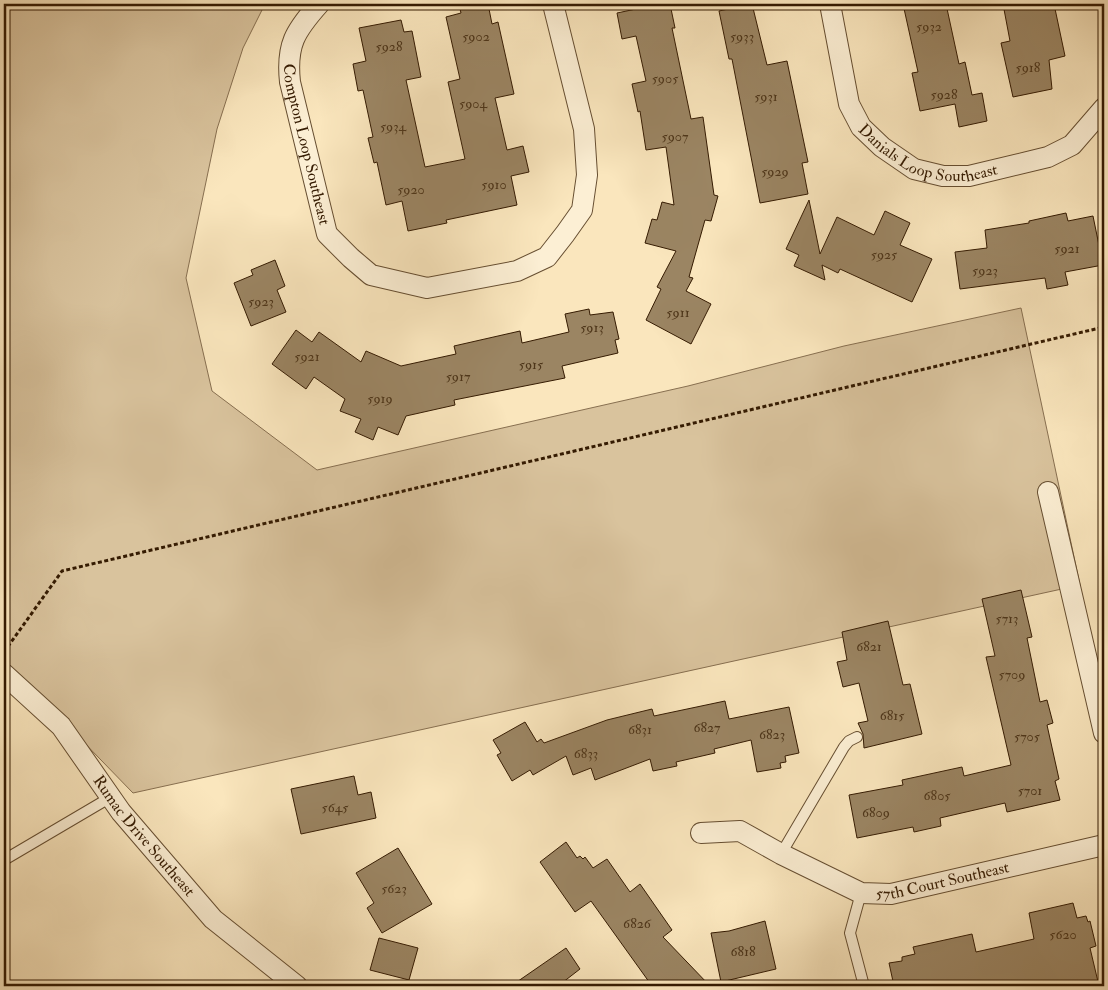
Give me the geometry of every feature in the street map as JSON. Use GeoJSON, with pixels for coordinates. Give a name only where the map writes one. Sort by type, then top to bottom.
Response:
{"type":"FeatureCollection","features":[{"type":"Feature","properties":{"kind":"street","name":"Compton Loop Southeast"},"geometry":{"type":"LineString","coordinates":[[319,4],[298,27],[288,60],[290,82],[327,234],[371,275],[427,288],[517,271],[547,257],[582,210],[587,175],[584,129],[553,4]]}},
{"type":"Feature","properties":{"kind":"street","name":"Danials Loop Southeast"},"geometry":{"type":"LineString","coordinates":[[830,4],[849,104],[861,127],[882,147],[914,169],[943,176],[968,176],[1048,157],[1072,145],[1104,108]]}},
{"type":"Feature","properties":{"kind":"street"},"geometry":{"type":"LineString","coordinates":[[1048,492],[1104,732]]}},
{"type":"Feature","properties":{"kind":"street","name":"Rumac Drive Southeast"},"geometry":{"type":"LineString","coordinates":[[4,674],[61,726],[111,797],[213,919],[297,986]]}},
{"type":"Feature","properties":{"kind":"street","name":"57th Court Southeast"},"geometry":{"type":"LineString","coordinates":[[701,833],[740,831],[780,854],[861,893],[891,894],[1104,845]]}},
{"type":"Feature","properties":{"kind":"lane"},"geometry":{"type":"LineString","coordinates":[[780,854],[844,747],[849,741],[857,737]]}},
{"type":"Feature","properties":{"kind":"lane"},"geometry":{"type":"LineString","coordinates":[[4,860],[111,797]]}},
{"type":"Feature","properties":{"kind":"lane"},"geometry":{"type":"LineString","coordinates":[[861,893],[850,933],[864,986]]}},
{"type":"Feature","properties":{"kind":"path"},"geometry":{"type":"LineString","coordinates":[[4,652],[62,571],[1104,327]]}},
{"type":"Feature","properties":{"kind":"shaded area"},"geometry":{"type":"Polygon","coordinates":[[[4,4],[265,4],[243,48],[217,129],[186,278],[212,391],[317,470],[688,386],[844,346],[1021,308],[1080,585],[133,793],[4,660],[4,4]]]}},
{"type":"Feature","properties":{"kind":"building"},"geometry":{"type":"Polygon","coordinates":[[[488,4],[492,24],[498,22],[514,94],[495,98],[507,150],[523,146],[529,172],[511,176],[517,205],[446,220],[447,223],[408,231],[402,201],[386,205],[377,162],[374,163],[368,138],[373,137],[363,90],[358,91],[353,64],[366,61],[359,28],[401,20],[404,32],[412,31],[421,77],[406,80],[425,167],[465,159],[448,82],[460,79],[446,17],[461,13],[460,9],[488,4]]]}},
{"type":"Feature","properties":{"kind":"building"},"geometry":{"type":"Polygon","coordinates":[[[635,4],[670,4],[675,28],[672,28],[691,119],[703,117],[714,195],[718,196],[711,221],[705,220],[689,277],[693,278],[686,291],[711,304],[691,344],[646,320],[661,289],[657,287],[676,251],[645,243],[652,219],[657,220],[662,202],[674,205],[666,147],[646,150],[640,111],[638,112],[632,84],[646,81],[636,36],[622,39],[617,13],[636,9],[635,4]]]}},
{"type":"Feature","properties":{"kind":"building"},"geometry":{"type":"Polygon","coordinates":[[[752,4],[767,65],[787,61],[808,162],[802,163],[808,194],[760,203],[732,59],[729,59],[719,11],[752,4]]]}},
{"type":"Feature","properties":{"kind":"building"},"geometry":{"type":"Polygon","coordinates":[[[903,4],[946,4],[959,64],[965,62],[972,95],[982,93],[987,121],[959,127],[955,104],[920,111],[912,73],[918,72],[903,4]]]}},
{"type":"Feature","properties":{"kind":"building"},"geometry":{"type":"Polygon","coordinates":[[[1003,4],[1054,4],[1065,56],[1049,60],[1052,89],[1013,97],[1001,43],[1010,41],[1003,4]]]}},
{"type":"Feature","properties":{"kind":"building"},"geometry":{"type":"Polygon","coordinates":[[[809,200],[820,254],[837,217],[874,235],[885,211],[910,223],[900,245],[932,259],[912,302],[840,269],[838,273],[822,265],[825,280],[794,266],[799,255],[786,249],[809,200]]]}},
{"type":"Feature","properties":{"kind":"building"},"geometry":{"type":"Polygon","coordinates":[[[1066,213],[1068,221],[1093,216],[1103,265],[1065,272],[1068,285],[1047,289],[1045,278],[960,289],[955,252],[987,248],[985,230],[1029,223],[1029,221],[1066,213]]]}},
{"type":"Feature","properties":{"kind":"building"},"geometry":{"type":"Polygon","coordinates":[[[275,260],[285,286],[277,290],[286,312],[251,326],[234,283],[253,275],[251,270],[275,260]]]}},
{"type":"Feature","properties":{"kind":"building"},"geometry":{"type":"Polygon","coordinates":[[[589,309],[590,315],[613,312],[619,339],[615,340],[618,353],[562,366],[565,378],[454,400],[455,405],[406,416],[398,435],[378,427],[373,440],[355,432],[361,419],[340,411],[345,399],[314,377],[306,389],[272,364],[296,330],[312,342],[319,332],[361,362],[366,351],[401,366],[456,354],[454,346],[520,331],[522,343],[569,332],[565,314],[589,309]]]}},
{"type":"Feature","properties":{"kind":"building"},"geometry":{"type":"Polygon","coordinates":[[[1021,590],[1032,637],[1027,638],[1040,702],[1047,700],[1053,723],[1047,725],[1059,779],[1055,781],[1060,800],[1007,812],[1005,803],[940,818],[941,826],[914,832],[913,827],[857,838],[849,795],[903,785],[902,780],[962,767],[964,776],[1011,765],[986,657],[995,656],[982,599],[1021,590]]]}},
{"type":"Feature","properties":{"kind":"building"},"geometry":{"type":"Polygon","coordinates":[[[888,621],[903,685],[910,684],[922,734],[864,748],[863,734],[858,723],[868,721],[859,683],[843,687],[837,662],[847,660],[842,632],[888,621]]]}},
{"type":"Feature","properties":{"kind":"building"},"geometry":{"type":"Polygon","coordinates":[[[725,701],[729,719],[789,707],[799,753],[785,756],[786,762],[780,763],[781,768],[757,772],[751,740],[714,749],[715,753],[676,762],[677,766],[653,771],[650,759],[595,780],[591,768],[573,775],[566,756],[533,775],[530,770],[512,781],[497,755],[501,753],[493,740],[525,722],[537,742],[541,739],[544,743],[607,720],[652,709],[654,716],[725,701]]]}},
{"type":"Feature","properties":{"kind":"building"},"geometry":{"type":"Polygon","coordinates":[[[354,776],[358,795],[371,792],[376,818],[301,834],[291,789],[354,776]]]}},
{"type":"Feature","properties":{"kind":"building"},"geometry":{"type":"Polygon","coordinates":[[[566,842],[577,858],[580,856],[583,859],[585,857],[593,868],[607,859],[630,892],[640,884],[672,930],[663,937],[710,986],[652,986],[591,901],[575,912],[540,862],[566,842]]]}},
{"type":"Feature","properties":{"kind":"building"},"geometry":{"type":"Polygon","coordinates":[[[398,848],[432,904],[382,933],[367,908],[374,903],[356,873],[398,848]]]}},
{"type":"Feature","properties":{"kind":"building"},"geometry":{"type":"Polygon","coordinates":[[[1073,903],[1077,918],[1086,916],[1088,922],[1090,921],[1096,946],[1090,948],[1099,986],[894,986],[889,963],[902,961],[902,957],[915,954],[913,947],[972,934],[976,952],[1034,939],[1029,913],[1073,903]]]}},
{"type":"Feature","properties":{"kind":"building"},"geometry":{"type":"Polygon","coordinates":[[[765,921],[776,969],[721,982],[711,933],[729,931],[765,921]]]}},
{"type":"Feature","properties":{"kind":"building"},"geometry":{"type":"Polygon","coordinates":[[[379,938],[418,948],[409,980],[370,970],[379,938]]]}},
{"type":"Feature","properties":{"kind":"building"},"geometry":{"type":"Polygon","coordinates":[[[566,948],[580,969],[558,986],[511,986],[566,948]]]}}]}
